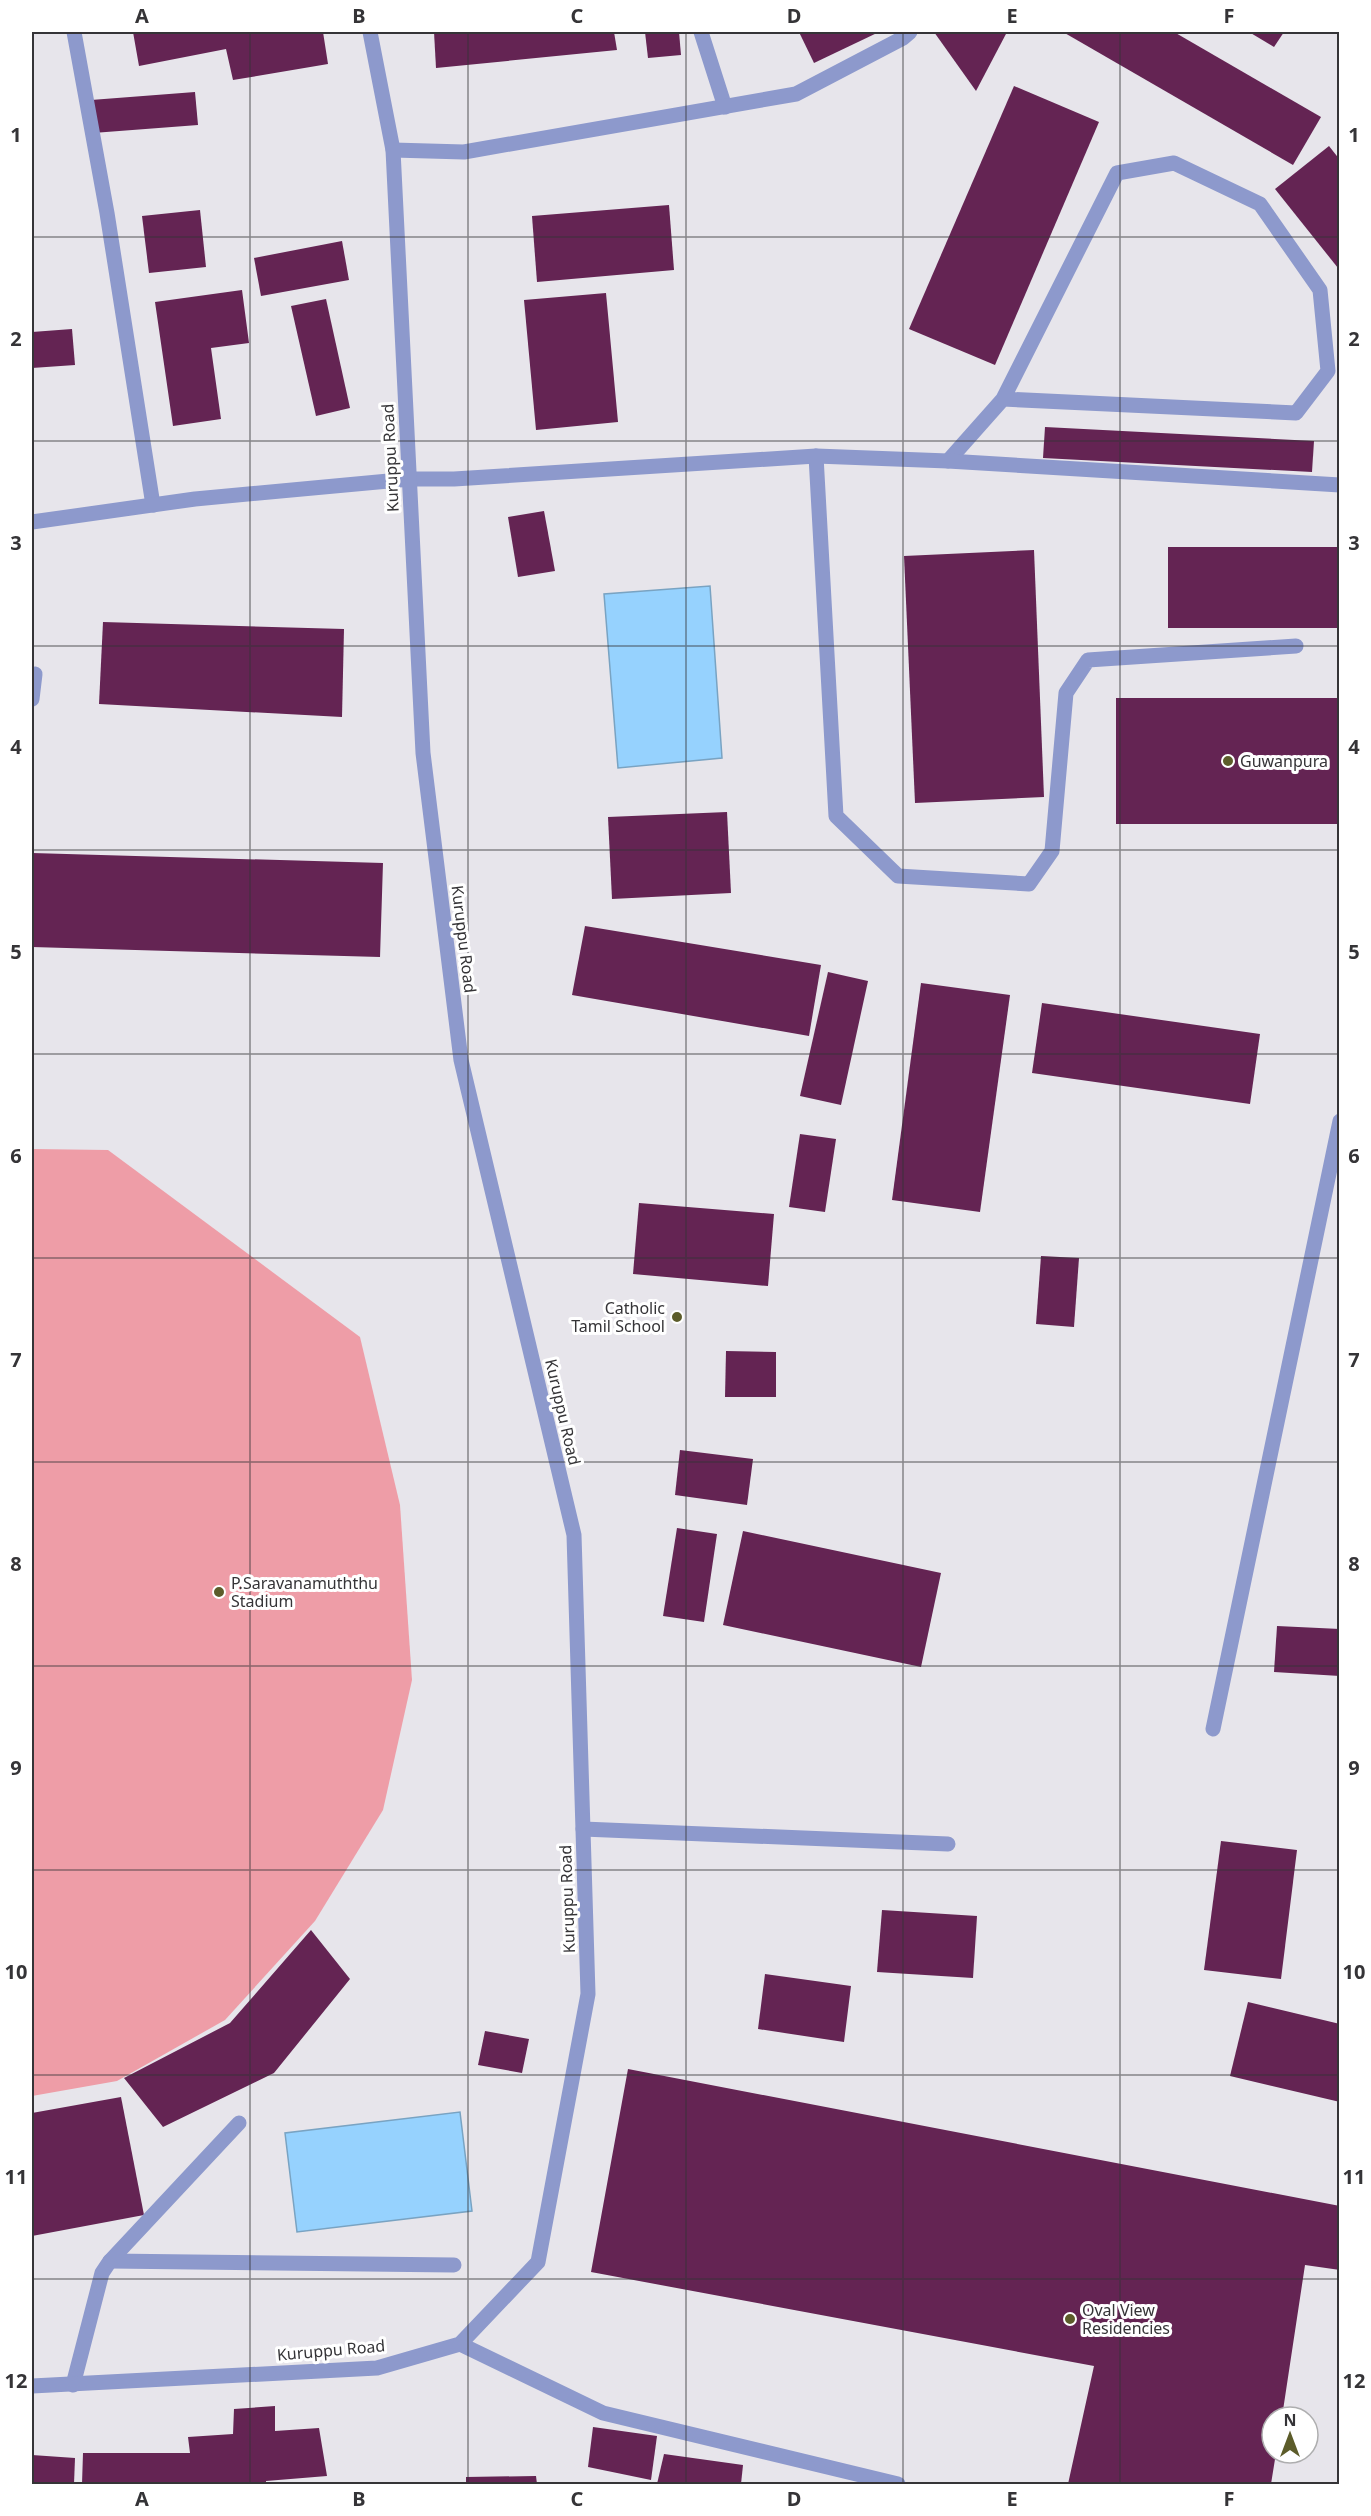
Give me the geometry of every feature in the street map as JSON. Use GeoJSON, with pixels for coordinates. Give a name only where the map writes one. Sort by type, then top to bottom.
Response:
{"type":"FeatureCollection","features":[{"type":"Feature","properties":{"kind":"street"},"geometry":{"type":"LineString","coordinates":[[75,32],[153,505]]}},
{"type":"Feature","properties":{"kind":"street","name":"Kuruppu Road"},"geometry":{"type":"LineString","coordinates":[[32,2386],[377,2368],[460,2344],[538,2262],[588,1994],[574,1535],[461,1060],[423,753],[393,150],[370,32]]}},
{"type":"Feature","properties":{"kind":"street"},"geometry":{"type":"LineString","coordinates":[[701,32],[725,107]]}},
{"type":"Feature","properties":{"kind":"street"},"geometry":{"type":"LineString","coordinates":[[393,150],[464,152],[796,94],[903,38],[910,32]]}},
{"type":"Feature","properties":{"kind":"street"},"geometry":{"type":"LineString","coordinates":[[948,460],[1003,399],[1117,173],[1174,163],[1260,204],[1320,290],[1328,371],[1296,413],[1003,399]]}},
{"type":"Feature","properties":{"kind":"street"},"geometry":{"type":"LineString","coordinates":[[32,522],[195,499],[410,479],[454,479],[816,456],[948,460],[1340,485]]}},
{"type":"Feature","properties":{"kind":"street"},"geometry":{"type":"LineString","coordinates":[[816,456],[836,816],[898,876],[1029,884],[1052,851],[1066,693],[1088,660],[1296,646]]}},
{"type":"Feature","properties":{"kind":"street"},"geometry":{"type":"LineString","coordinates":[[32,699],[35,674]]}},
{"type":"Feature","properties":{"kind":"street"},"geometry":{"type":"LineString","coordinates":[[1213,1729],[1340,1121]]}},
{"type":"Feature","properties":{"kind":"street"},"geometry":{"type":"LineString","coordinates":[[583,1829],[948,1844]]}},
{"type":"Feature","properties":{"kind":"street"},"geometry":{"type":"LineString","coordinates":[[73,2385],[102,2273],[110,2261],[239,2123]]}},
{"type":"Feature","properties":{"kind":"street"},"geometry":{"type":"LineString","coordinates":[[110,2261],[454,2265]]}},
{"type":"Feature","properties":{"kind":"street"},"geometry":{"type":"LineString","coordinates":[[460,2344],[603,2414],[898,2484]]}},
{"type":"Feature","properties":{"kind":"shaded area","name":"P.Saravanamuththu Stadium"},"geometry":{"type":"Polygon","coordinates":[[[32,1149],[108,1150],[360,1337],[400,1505],[412,1680],[383,1810],[315,1921],[225,2020],[117,2081],[32,2096],[32,1149]]]}},
{"type":"Feature","properties":{"kind":"water"},"geometry":{"type":"Polygon","coordinates":[[[710,586],[722,758],[618,768],[604,594],[710,586]]]}},
{"type":"Feature","properties":{"kind":"water"},"geometry":{"type":"Polygon","coordinates":[[[460,2112],[472,2211],[297,2232],[285,2133],[460,2112]]]}},
{"type":"Feature","properties":{"kind":"building"},"geometry":{"type":"Polygon","coordinates":[[[133,32],[323,32],[328,64],[233,80],[226,49],[139,66],[133,32]]]}},
{"type":"Feature","properties":{"kind":"building"},"geometry":{"type":"Polygon","coordinates":[[[434,32],[614,32],[617,50],[436,68],[434,32]]]}},
{"type":"Feature","properties":{"kind":"building"},"geometry":{"type":"Polygon","coordinates":[[[645,32],[679,32],[681,55],[648,58],[645,32]]]}},
{"type":"Feature","properties":{"kind":"building"},"geometry":{"type":"Polygon","coordinates":[[[799,32],[879,32],[814,63],[799,32]]]}},
{"type":"Feature","properties":{"kind":"building"},"geometry":{"type":"Polygon","coordinates":[[[934,32],[1007,32],[976,91],[934,32]]]}},
{"type":"Feature","properties":{"kind":"building"},"geometry":{"type":"Polygon","coordinates":[[[1063,32],[1174,32],[1321,117],[1293,165],[1063,32]]]}},
{"type":"Feature","properties":{"kind":"building"},"geometry":{"type":"Polygon","coordinates":[[[1249,32],[1284,32],[1274,47],[1249,32]]]}},
{"type":"Feature","properties":{"kind":"building"},"geometry":{"type":"Polygon","coordinates":[[[1014,86],[1099,122],[995,365],[909,329],[1014,86]]]}},
{"type":"Feature","properties":{"kind":"building"},"geometry":{"type":"Polygon","coordinates":[[[195,92],[198,125],[93,133],[91,100],[195,92]]]}},
{"type":"Feature","properties":{"kind":"building"},"geometry":{"type":"Polygon","coordinates":[[[1329,146],[1340,160],[1338,268],[1275,189],[1329,146]]]}},
{"type":"Feature","properties":{"kind":"building"},"geometry":{"type":"Polygon","coordinates":[[[669,205],[674,270],[537,282],[532,216],[669,205]]]}},
{"type":"Feature","properties":{"kind":"building"},"geometry":{"type":"Polygon","coordinates":[[[200,210],[206,267],[149,273],[142,216],[200,210]]]}},
{"type":"Feature","properties":{"kind":"building"},"geometry":{"type":"Polygon","coordinates":[[[342,241],[349,280],[261,296],[254,258],[342,241]]]}},
{"type":"Feature","properties":{"kind":"building"},"geometry":{"type":"Polygon","coordinates":[[[242,290],[249,343],[211,348],[221,419],[173,426],[155,302],[242,290]]]}},
{"type":"Feature","properties":{"kind":"building"},"geometry":{"type":"Polygon","coordinates":[[[606,293],[618,422],[536,430],[524,300],[606,293]]]}},
{"type":"Feature","properties":{"kind":"building"},"geometry":{"type":"Polygon","coordinates":[[[326,299],[350,408],[316,416],[291,306],[326,299]]]}},
{"type":"Feature","properties":{"kind":"building"},"geometry":{"type":"Polygon","coordinates":[[[72,329],[75,365],[32,368],[32,332],[72,329]]]}},
{"type":"Feature","properties":{"kind":"building"},"geometry":{"type":"Polygon","coordinates":[[[1045,427],[1314,441],[1312,472],[1043,458],[1045,427]]]}},
{"type":"Feature","properties":{"kind":"building"},"geometry":{"type":"Polygon","coordinates":[[[544,511],[555,571],[518,577],[508,517],[544,511]]]}},
{"type":"Feature","properties":{"kind":"building"},"geometry":{"type":"Polygon","coordinates":[[[1168,547],[1340,547],[1340,628],[1168,628],[1168,547]]]}},
{"type":"Feature","properties":{"kind":"building"},"geometry":{"type":"Polygon","coordinates":[[[1034,550],[1044,797],[915,803],[904,556],[1034,550]]]}},
{"type":"Feature","properties":{"kind":"building"},"geometry":{"type":"Polygon","coordinates":[[[103,622],[344,629],[342,717],[99,704],[103,622]]]}},
{"type":"Feature","properties":{"kind":"building","name":"Guwanpura"},"geometry":{"type":"Polygon","coordinates":[[[1116,698],[1340,698],[1340,824],[1116,824],[1116,698]]]}},
{"type":"Feature","properties":{"kind":"building"},"geometry":{"type":"Polygon","coordinates":[[[727,812],[731,893],[612,899],[608,817],[727,812]]]}},
{"type":"Feature","properties":{"kind":"building"},"geometry":{"type":"Polygon","coordinates":[[[32,853],[383,863],[380,957],[32,947],[32,853]]]}},
{"type":"Feature","properties":{"kind":"building"},"geometry":{"type":"Polygon","coordinates":[[[585,926],[821,965],[809,1036],[572,995],[585,926]]]}},
{"type":"Feature","properties":{"kind":"building"},"geometry":{"type":"Polygon","coordinates":[[[828,972],[868,981],[841,1105],[800,1096],[828,972]]]}},
{"type":"Feature","properties":{"kind":"building"},"geometry":{"type":"Polygon","coordinates":[[[921,983],[1010,995],[980,1212],[892,1200],[921,983]]]}},
{"type":"Feature","properties":{"kind":"building"},"geometry":{"type":"Polygon","coordinates":[[[1042,1003],[1260,1034],[1250,1104],[1032,1073],[1042,1003]]]}},
{"type":"Feature","properties":{"kind":"building"},"geometry":{"type":"Polygon","coordinates":[[[800,1134],[836,1139],[825,1212],[789,1207],[800,1134]]]}},
{"type":"Feature","properties":{"kind":"building"},"geometry":{"type":"Polygon","coordinates":[[[639,1203],[774,1214],[768,1286],[633,1274],[639,1203]]]}},
{"type":"Feature","properties":{"kind":"building"},"geometry":{"type":"Polygon","coordinates":[[[1041,1256],[1079,1258],[1074,1327],[1036,1324],[1041,1256]]]}},
{"type":"Feature","properties":{"kind":"building"},"geometry":{"type":"Polygon","coordinates":[[[726,1351],[776,1352],[776,1397],[725,1397],[726,1351]]]}},
{"type":"Feature","properties":{"kind":"building"},"geometry":{"type":"Polygon","coordinates":[[[680,1450],[753,1459],[747,1505],[675,1495],[680,1450]]]}},
{"type":"Feature","properties":{"kind":"building"},"geometry":{"type":"Polygon","coordinates":[[[677,1528],[717,1534],[704,1622],[663,1616],[677,1528]]]}},
{"type":"Feature","properties":{"kind":"building"},"geometry":{"type":"Polygon","coordinates":[[[743,1531],[941,1573],[921,1667],[723,1625],[743,1531]]]}},
{"type":"Feature","properties":{"kind":"building"},"geometry":{"type":"Polygon","coordinates":[[[1277,1626],[1340,1629],[1340,1676],[1274,1672],[1277,1626]]]}},
{"type":"Feature","properties":{"kind":"building"},"geometry":{"type":"Polygon","coordinates":[[[1221,1841],[1297,1850],[1281,1979],[1204,1970],[1221,1841]]]}},
{"type":"Feature","properties":{"kind":"building"},"geometry":{"type":"Polygon","coordinates":[[[882,1910],[977,1916],[973,1978],[877,1972],[882,1910]]]}},
{"type":"Feature","properties":{"kind":"building"},"geometry":{"type":"Polygon","coordinates":[[[311,1930],[350,1979],[274,2073],[163,2127],[124,2078],[230,2023],[311,1930]]]}},
{"type":"Feature","properties":{"kind":"building"},"geometry":{"type":"Polygon","coordinates":[[[765,1974],[851,1986],[844,2042],[758,2029],[765,1974]]]}},
{"type":"Feature","properties":{"kind":"building"},"geometry":{"type":"Polygon","coordinates":[[[1248,2002],[1340,2024],[1340,2102],[1230,2076],[1248,2002]]]}},
{"type":"Feature","properties":{"kind":"building"},"geometry":{"type":"Polygon","coordinates":[[[485,2031],[529,2039],[522,2073],[478,2065],[485,2031]]]}},
{"type":"Feature","properties":{"kind":"building","name":"Oval View Residencies"},"geometry":{"type":"Polygon","coordinates":[[[628,2069],[1340,2206],[1340,2270],[1305,2265],[1284,2405],[1260,2405],[1260,2465],[1274,2465],[1271,2484],[1068,2484],[1094,2366],[591,2272],[628,2069]]]}},
{"type":"Feature","properties":{"kind":"building"},"geometry":{"type":"Polygon","coordinates":[[[121,2097],[144,2215],[32,2236],[32,2113],[121,2097]]]}},
{"type":"Feature","properties":{"kind":"building"},"geometry":{"type":"Polygon","coordinates":[[[275,2406],[275,2431],[319,2428],[327,2476],[266,2481],[266,2484],[82,2484],[83,2453],[190,2453],[188,2437],[233,2434],[234,2409],[275,2406]]]}},
{"type":"Feature","properties":{"kind":"building"},"geometry":{"type":"Polygon","coordinates":[[[593,2427],[657,2436],[651,2480],[588,2467],[593,2427]]]}},
{"type":"Feature","properties":{"kind":"building"},"geometry":{"type":"Polygon","coordinates":[[[664,2454],[743,2465],[741,2484],[657,2484],[664,2454]]]}},
{"type":"Feature","properties":{"kind":"building"},"geometry":{"type":"Polygon","coordinates":[[[32,2455],[75,2458],[74,2484],[32,2484],[32,2455]]]}},
{"type":"Feature","properties":{"kind":"building"},"geometry":{"type":"Polygon","coordinates":[[[536,2476],[537,2484],[466,2484],[466,2477],[536,2476]]]}},
{"type":"Feature","properties":{"kind":"place","name":"Guwanpura"},"geometry":{"type":"Point","coordinates":[1228,761]}},
{"type":"Feature","properties":{"kind":"place","name":"Catholic Tamil School"},"geometry":{"type":"Point","coordinates":[677,1317]}},
{"type":"Feature","properties":{"kind":"place","name":"P.Saravanamuththu Stadium"},"geometry":{"type":"Point","coordinates":[219,1592]}},
{"type":"Feature","properties":{"kind":"place","name":"Oval View Residencies"},"geometry":{"type":"Point","coordinates":[1070,2319]}}]}
